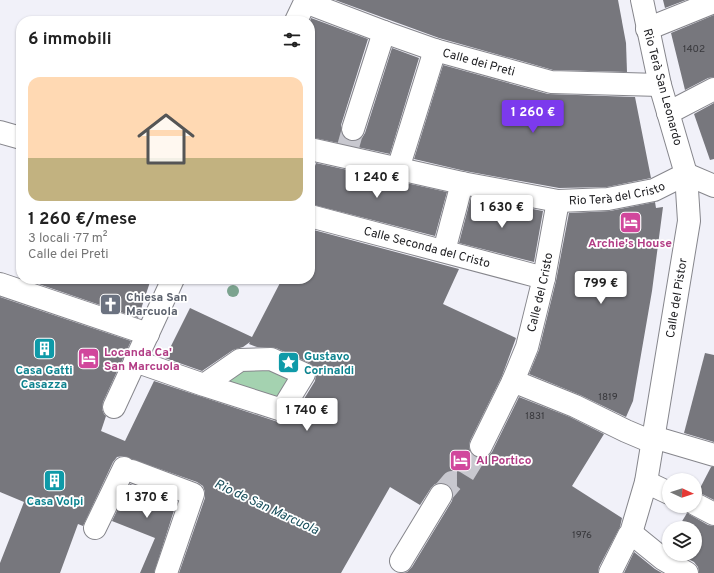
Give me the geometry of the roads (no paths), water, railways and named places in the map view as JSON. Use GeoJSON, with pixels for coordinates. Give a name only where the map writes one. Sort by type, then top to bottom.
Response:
{"type":"FeatureCollection","features":[{"type":"Feature","properties":{"kind":"street","name":"Rio Terà San Leonardo"},"geometry":{"type":"LineString","coordinates":[[642,0],[660,85],[686,174]]}},
{"type":"Feature","properties":{"kind":"street"},"geometry":{"type":"LineString","coordinates":[[298,16],[305,1]]}},
{"type":"Feature","properties":{"kind":"street","name":"Calle dei Preti"},"geometry":{"type":"LineString","coordinates":[[305,1],[435,50],[551,82],[660,85]]}},
{"type":"Feature","properties":{"kind":"street"},"geometry":{"type":"LineString","coordinates":[[648,29],[714,2]]}},
{"type":"Feature","properties":{"kind":"street"},"geometry":{"type":"LineString","coordinates":[[349,144],[384,32]]}},
{"type":"Feature","properties":{"kind":"street"},"geometry":{"type":"LineString","coordinates":[[398,168],[435,50]]}},
{"type":"Feature","properties":{"kind":"street"},"geometry":{"type":"LineString","coordinates":[[668,113],[714,89]]}},
{"type":"Feature","properties":{"kind":"street"},"geometry":{"type":"LineString","coordinates":[[0,132],[16,137]]}},
{"type":"Feature","properties":{"kind":"street","name":"Rio Terà del Cristo"},"geometry":{"type":"LineString","coordinates":[[315,148],[349,144],[398,168],[462,183],[558,201],[608,199],[654,190],[686,174]]}},
{"type":"Feature","properties":{"kind":"street"},"geometry":{"type":"LineString","coordinates":[[686,174],[714,186]]}},
{"type":"Feature","properties":{"kind":"street","name":"Calle del Pistor"},"geometry":{"type":"LineString","coordinates":[[610,573],[630,534],[646,482],[689,221],[686,174]]}},
{"type":"Feature","properties":{"kind":"street"},"geometry":{"type":"LineString","coordinates":[[444,252],[462,183]]}},
{"type":"Feature","properties":{"kind":"street","name":"Calle del Cristo"},"geometry":{"type":"LineString","coordinates":[[481,446],[513,381],[527,347],[544,278],[558,201]]}},
{"type":"Feature","properties":{"kind":"street","name":"Calle Seconda del Cristo"},"geometry":{"type":"LineString","coordinates":[[315,217],[544,278]]}},
{"type":"Feature","properties":{"kind":"street"},"geometry":{"type":"LineString","coordinates":[[9,284],[49,302],[148,334]]}},
{"type":"Feature","properties":{"kind":"street"},"geometry":{"type":"LineString","coordinates":[[114,406],[171,284]]}},
{"type":"Feature","properties":{"kind":"street"},"geometry":{"type":"LineString","coordinates":[[135,361],[204,385]]}},
{"type":"Feature","properties":{"kind":"street"},"geometry":{"type":"LineString","coordinates":[[513,381],[714,455]]}},
{"type":"Feature","properties":{"kind":"street"},"geometry":{"type":"LineString","coordinates":[[95,528],[128,469],[193,494],[166,572]]}},
{"type":"Feature","properties":{"kind":"street"},"geometry":{"type":"LineString","coordinates":[[646,482],[662,490]]}},
{"type":"Feature","properties":{"kind":"street"},"geometry":{"type":"LineString","coordinates":[[401,561],[441,495]]}},
{"type":"Feature","properties":{"kind":"street"},"geometry":{"type":"LineString","coordinates":[[702,508],[714,514]]}},
{"type":"Feature","properties":{"kind":"street"},"geometry":{"type":"LineString","coordinates":[[630,534],[663,559],[687,573]]}},
{"type":"Feature","properties":{"kind":"tunnel"},"geometry":{"type":"LineString","coordinates":[[348,147],[353,129]]}},
{"type":"Feature","properties":{"kind":"tunnel"},"geometry":{"type":"LineString","coordinates":[[441,495],[452,482],[459,482],[481,446]]}},
{"type":"Feature","properties":{"kind":"place","name":"Archie's House"},"geometry":{"type":"Point","coordinates":[630,222]}},
{"type":"Feature","properties":{"kind":"place","name":"Chiesa San Marcuola"},"geometry":{"type":"Point","coordinates":[110,304]}},
{"type":"Feature","properties":{"kind":"place","name":"Casa Gatti Casazza"},"geometry":{"type":"Point","coordinates":[44,349]}},
{"type":"Feature","properties":{"kind":"place","name":"Locanda Ca' San Marcuola"},"geometry":{"type":"Point","coordinates":[88,359]}},
{"type":"Feature","properties":{"kind":"place","name":"Gustavo Corinaldi"},"geometry":{"type":"Point","coordinates":[289,363]}},
{"type":"Feature","properties":{"kind":"place","name":"Al Portico"},"geometry":{"type":"Point","coordinates":[461,460]}},
{"type":"Feature","properties":{"kind":"place","name":"Casa Volpi"},"geometry":{"type":"Point","coordinates":[55,480]}},
{"type":"Feature","properties":{"kind":"water label","name":"Rio de San Marcuola"},"geometry":{"type":"Point","coordinates":[267,506]}}]}
